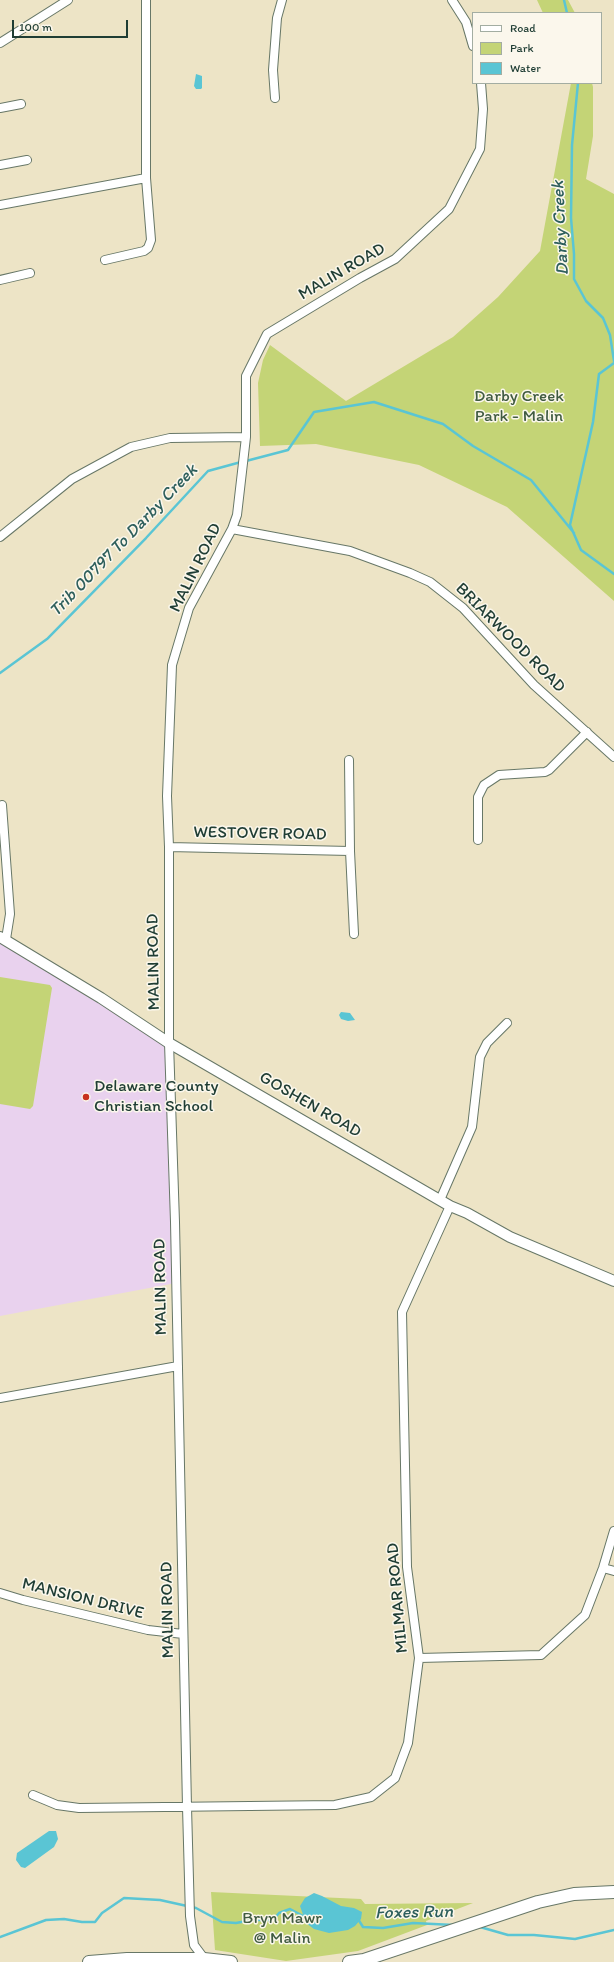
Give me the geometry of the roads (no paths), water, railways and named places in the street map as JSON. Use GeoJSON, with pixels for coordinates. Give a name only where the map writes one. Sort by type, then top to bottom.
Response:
{"type":"FeatureCollection","features":[{"type":"Feature","properties":{"kind":"main road"},"geometry":{"type":"LineString","coordinates":[[349,1962],[364,1960],[538,1902],[574,1894],[614,1892]]}},
{"type":"Feature","properties":{"kind":"main road"},"geometry":{"type":"LineString","coordinates":[[89,1962],[127,1959],[205,1960],[231,1962]]}},
{"type":"Feature","properties":{"kind":"street"},"geometry":{"type":"LineString","coordinates":[[0,43],[68,0]]}},
{"type":"Feature","properties":{"kind":"street"},"geometry":{"type":"LineString","coordinates":[[105,260],[144,251],[148,248],[152,234],[146,178],[146,0]]}},
{"type":"Feature","properties":{"kind":"street"},"geometry":{"type":"LineString","coordinates":[[275,98],[274,70],[277,18],[282,0]]}},
{"type":"Feature","properties":{"kind":"street"},"geometry":{"type":"LineString","coordinates":[[452,0],[466,22],[472,43]]}},
{"type":"Feature","properties":{"kind":"street","name":"MALIN ROAD"},"geometry":{"type":"LineString","coordinates":[[205,1960],[194,1945],[189,1902],[178,1366],[169,1043],[169,847],[167,796],[172,665],[190,608],[232,529],[237,515],[246,437],[246,376],[267,334],[360,278],[395,259],[449,209],[480,149],[483,109],[481,84]]}},
{"type":"Feature","properties":{"kind":"street"},"geometry":{"type":"LineString","coordinates":[[0,108],[21,104]]}},
{"type":"Feature","properties":{"kind":"street"},"geometry":{"type":"LineString","coordinates":[[0,165],[27,160]]}},
{"type":"Feature","properties":{"kind":"street"},"geometry":{"type":"LineString","coordinates":[[0,204],[146,178]]}},
{"type":"Feature","properties":{"kind":"street"},"geometry":{"type":"LineString","coordinates":[[0,280],[30,273]]}},
{"type":"Feature","properties":{"kind":"street"},"geometry":{"type":"LineString","coordinates":[[0,537],[72,479],[131,447],[170,438],[246,437]]}},
{"type":"Feature","properties":{"kind":"street","name":"BRIARWOOD ROAD"},"geometry":{"type":"LineString","coordinates":[[232,529],[350,551],[430,582],[463,608],[534,685],[614,757]]}},
{"type":"Feature","properties":{"kind":"street"},"geometry":{"type":"LineString","coordinates":[[478,840],[478,797],[484,785],[499,775],[545,772],[549,770],[587,732]]}},
{"type":"Feature","properties":{"kind":"street"},"geometry":{"type":"LineString","coordinates":[[349,760],[350,851],[354,934]]}},
{"type":"Feature","properties":{"kind":"street"},"geometry":{"type":"LineString","coordinates":[[2,805],[10,914],[3,938]]}},
{"type":"Feature","properties":{"kind":"street","name":"WESTOVER ROAD"},"geometry":{"type":"LineString","coordinates":[[169,847],[350,851]]}},
{"type":"Feature","properties":{"kind":"street","name":"GOSHEN ROAD"},"geometry":{"type":"LineString","coordinates":[[3,938],[169,1043],[450,1206],[467,1213],[510,1237],[614,1281]]}},
{"type":"Feature","properties":{"kind":"street"},"geometry":{"type":"LineString","coordinates":[[440,1200],[472,1127],[480,1057],[487,1043],[507,1023]]}},
{"type":"Feature","properties":{"kind":"street","name":"MILMAR ROAD"},"geometry":{"type":"LineString","coordinates":[[33,1795],[58,1805],[79,1808],[335,1805],[371,1797],[395,1778],[400,1768],[408,1743],[419,1658],[407,1567],[402,1312],[450,1206]]}},
{"type":"Feature","properties":{"kind":"street"},"geometry":{"type":"LineString","coordinates":[[0,1398],[178,1366]]}},
{"type":"Feature","properties":{"kind":"street"},"geometry":{"type":"LineString","coordinates":[[419,1658],[541,1655],[584,1615],[603,1568],[614,1531]]}},
{"type":"Feature","properties":{"kind":"street"},"geometry":{"type":"LineString","coordinates":[[603,1568],[614,1570]]}},
{"type":"Feature","properties":{"kind":"street","name":"MANSION DRIVE"},"geometry":{"type":"LineString","coordinates":[[0,1592],[23,1600],[148,1630],[183,1634]]}},
{"type":"Feature","properties":{"kind":"water"},"geometry":{"type":"Polygon","coordinates":[[[196,74],[202,76],[201,89],[196,89],[194,86],[196,74]]]}},
{"type":"Feature","properties":{"kind":"water"},"geometry":{"type":"Polygon","coordinates":[[[341,1012],[350,1013],[355,1020],[348,1021],[341,1019],[339,1015],[341,1012]]]}},
{"type":"Feature","properties":{"kind":"water"},"geometry":{"type":"Polygon","coordinates":[[[49,1831],[56,1831],[58,1839],[54,1847],[25,1868],[21,1867],[16,1860],[17,1853],[49,1831]]]}},
{"type":"Feature","properties":{"kind":"water"},"geometry":{"type":"Polygon","coordinates":[[[314,1893],[341,1906],[354,1908],[362,1912],[361,1919],[355,1926],[348,1930],[329,1933],[314,1929],[306,1923],[300,1906],[305,1898],[314,1893]]]}},
{"type":"Feature","properties":{"kind":"waterway","name":"Darby Creek"},"geometry":{"type":"LineString","coordinates":[[564,0],[567,12]]}},
{"type":"Feature","properties":{"kind":"waterway","name":"Darby Creek"},"geometry":{"type":"LineString","coordinates":[[578,84],[572,145],[571,218],[574,254],[574,279],[586,301],[603,318],[610,335],[614,361]]}},
{"type":"Feature","properties":{"kind":"waterway","name":"Darby Creek"},"geometry":{"type":"LineString","coordinates":[[614,363],[599,374],[593,422],[570,525],[581,550],[614,574]]}},
{"type":"Feature","properties":{"kind":"waterway","name":"Trib 00797 To Darby Creek"},"geometry":{"type":"LineString","coordinates":[[246,461],[288,450],[314,412],[374,402],[443,424],[473,446],[531,480],[574,533]]}},
{"type":"Feature","properties":{"kind":"waterway","name":"Trib 00797 To Darby Creek"},"geometry":{"type":"LineString","coordinates":[[0,673],[47,639],[146,538],[208,471],[241,462]]}},
{"type":"Feature","properties":{"kind":"waterway","name":"Foxes Run"},"geometry":{"type":"LineString","coordinates":[[0,1937],[46,1920],[64,1919],[82,1922],[95,1922],[102,1913],[124,1898],[160,1900],[196,1908],[222,1922],[236,1923],[252,1920],[273,1920],[279,1913],[290,1909],[307,1918]]}},
{"type":"Feature","properties":{"kind":"waterway","name":"Foxes Run"},"geometry":{"type":"LineString","coordinates":[[358,1919],[363,1927],[383,1928],[413,1923],[454,1925]]}},
{"type":"Feature","properties":{"kind":"waterway","name":"Foxes Run"},"geometry":{"type":"LineString","coordinates":[[480,1927],[508,1935],[534,1935],[575,1939],[614,1930]]}},
{"type":"Feature","properties":{"kind":"place","name":"Delaware County Christian School"},"geometry":{"type":"Point","coordinates":[86,1097]}},
{"type":"Feature","properties":{"kind":"park label","name":"Darby Creek Park - Malin"},"geometry":{"type":"Point","coordinates":[519,407]}},
{"type":"Feature","properties":{"kind":"park label","name":"Bryn Mawr @ Malin"},"geometry":{"type":"Point","coordinates":[282,1929]}}]}
